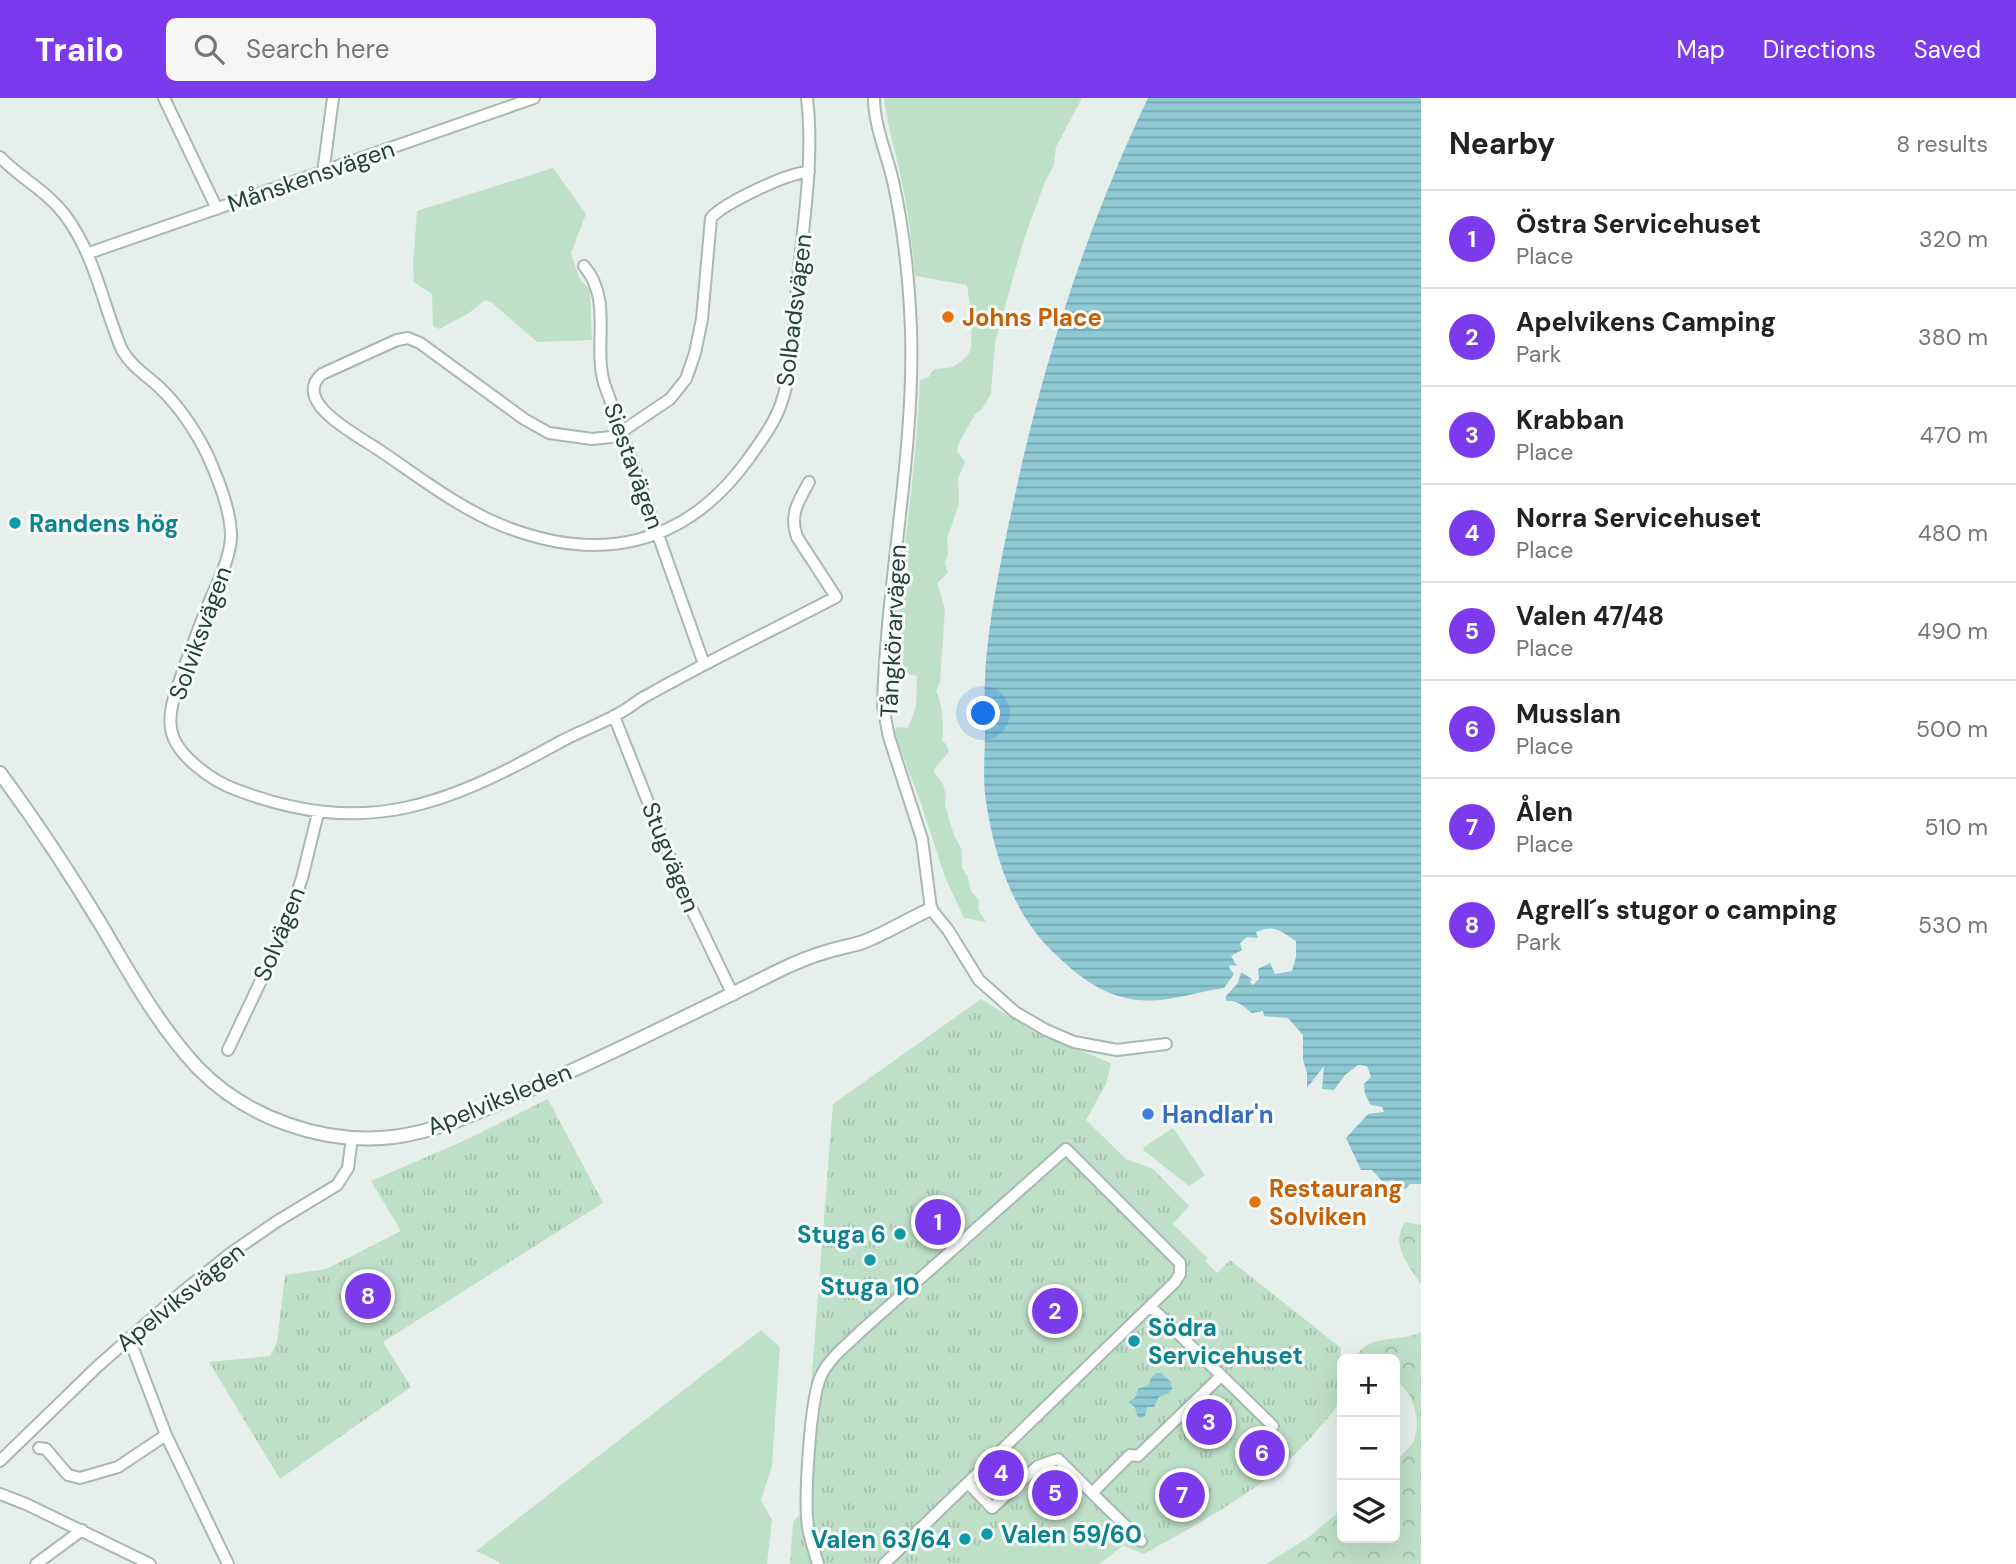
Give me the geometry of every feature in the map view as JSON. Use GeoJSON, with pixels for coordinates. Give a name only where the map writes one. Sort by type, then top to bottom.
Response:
{"type":"FeatureCollection","features":[{"type":"Feature","properties":{"kind":"street"},"geometry":{"type":"LineString","coordinates":[[164,98],[216,209]]}},
{"type":"Feature","properties":{"kind":"street"},"geometry":{"type":"LineString","coordinates":[[323,173],[333,98]]}},
{"type":"Feature","properties":{"kind":"street","name":"Månskensvägen"},"geometry":{"type":"LineString","coordinates":[[89,253],[534,98]]}},
{"type":"Feature","properties":{"kind":"street","name":"Solbadsvägen"},"geometry":{"type":"LineString","coordinates":[[621,432],[611,437],[592,439],[549,433],[524,419],[420,343],[408,338],[397,340],[329,370],[316,379],[313,390],[316,404],[340,423],[454,499],[501,525],[549,540],[580,544],[659,535],[700,512],[718,496],[760,443],[782,401],[793,332],[809,172],[807,98]]}},
{"type":"Feature","properties":{"kind":"street","name":"Tångkörarvägen"},"geometry":{"type":"LineString","coordinates":[[874,98],[903,236],[912,353],[909,421],[883,707],[889,737],[922,839],[931,909]]}},
{"type":"Feature","properties":{"kind":"street","name":"Solviksvägen"},"geometry":{"type":"LineString","coordinates":[[0,157],[49,196],[65,215],[89,253],[122,350],[169,398],[195,432],[217,481],[230,525],[229,550],[174,701],[170,726],[174,739],[200,769],[223,785],[273,803],[318,813],[378,813],[448,797],[493,778],[614,716],[704,664],[836,597],[797,537],[794,527],[794,511],[809,482]]}},
{"type":"Feature","properties":{"kind":"street"},"geometry":{"type":"LineString","coordinates":[[621,432],[670,399],[681,388],[689,372],[702,319],[711,218],[723,207],[785,177],[809,172]]}},
{"type":"Feature","properties":{"kind":"street","name":"Siestavägen"},"geometry":{"type":"LineString","coordinates":[[584,266],[594,279],[598,292],[602,319],[601,373],[704,664]]}},
{"type":"Feature","properties":{"kind":"street","name":"Stugvägen"},"geometry":{"type":"LineString","coordinates":[[614,716],[684,893],[733,995]]}},
{"type":"Feature","properties":{"kind":"street","name":"Apelviksleden"},"geometry":{"type":"LineString","coordinates":[[0,773],[48,841],[156,1016],[198,1068],[236,1098],[276,1120],[309,1131],[352,1138],[411,1134],[459,1120],[733,995],[778,971],[829,951],[860,943],[931,909]]}},
{"type":"Feature","properties":{"kind":"street","name":"Solvägen"},"geometry":{"type":"LineString","coordinates":[[228,1051],[284,932],[302,878],[318,813]]}},
{"type":"Feature","properties":{"kind":"street"},"geometry":{"type":"LineString","coordinates":[[931,909],[948,930],[979,980],[1002,1003],[1030,1021],[1074,1042],[1102,1048],[1128,1049],[1166,1044]]}},
{"type":"Feature","properties":{"kind":"street","name":"Apelviksvägen"},"geometry":{"type":"LineString","coordinates":[[0,1461],[129,1338],[180,1294],[276,1222],[337,1185],[348,1168],[352,1138]]}},
{"type":"Feature","properties":{"kind":"street"},"geometry":{"type":"LineString","coordinates":[[818,1564],[808,1526],[808,1477],[815,1393],[828,1363],[860,1331],[1066,1149],[1180,1263],[1180,1274],[1175,1282],[884,1564]]}},
{"type":"Feature","properties":{"kind":"street"},"geometry":{"type":"LineString","coordinates":[[1150,1306],[1273,1426]]}},
{"type":"Feature","properties":{"kind":"street"},"geometry":{"type":"LineString","coordinates":[[129,1338],[166,1434],[228,1564]]}},
{"type":"Feature","properties":{"kind":"street"},"geometry":{"type":"LineString","coordinates":[[1092,1493],[1130,1455],[1138,1456],[1221,1376]]}},
{"type":"Feature","properties":{"kind":"street"},"geometry":{"type":"LineString","coordinates":[[39,1448],[46,1448],[68,1475],[80,1478],[118,1467],[166,1434]]}},
{"type":"Feature","properties":{"kind":"street"},"geometry":{"type":"LineString","coordinates":[[968,1483],[992,1508],[1038,1466],[1058,1459],[1141,1541]]}},
{"type":"Feature","properties":{"kind":"street"},"geometry":{"type":"LineString","coordinates":[[0,1494],[150,1564]]}},
{"type":"Feature","properties":{"kind":"street"},"geometry":{"type":"LineString","coordinates":[[36,1564],[82,1530]]}},
{"type":"Feature","properties":{"kind":"green space"},"geometry":{"type":"Polygon","coordinates":[[[884,98],[1082,98],[1056,147],[1054,165],[1024,239],[995,342],[991,394],[982,409],[975,414],[958,445],[957,451],[965,462],[958,479],[959,504],[947,539],[948,553],[945,563],[948,573],[937,583],[945,609],[940,682],[936,691],[942,715],[942,741],[949,752],[934,772],[943,784],[945,805],[954,835],[962,850],[962,868],[968,877],[971,891],[979,900],[978,909],[986,922],[964,918],[945,877],[894,732],[897,727],[908,728],[916,707],[917,676],[891,671],[920,380],[929,377],[935,369],[952,367],[964,359],[971,348],[972,331],[967,285],[915,276],[907,208],[884,98]]]}},
{"type":"Feature","properties":{"kind":"green space"},"geometry":{"type":"Polygon","coordinates":[[[553,168],[586,214],[571,253],[579,278],[590,290],[592,340],[537,342],[491,302],[485,300],[469,313],[439,329],[433,326],[432,294],[414,282],[417,211],[553,168]]]}},
{"type":"Feature","properties":{"kind":"green space"},"geometry":{"type":"Polygon","coordinates":[[[981,999],[1033,1031],[1111,1063],[1106,1084],[1086,1120],[1126,1159],[1153,1169],[1189,1206],[1173,1224],[1208,1258],[1205,1261],[1217,1273],[1230,1260],[1341,1348],[1341,1354],[1337,1354],[1336,1407],[1301,1448],[1260,1484],[1144,1554],[1126,1547],[1092,1515],[1046,1537],[1007,1535],[982,1564],[790,1564],[793,1522],[801,1513],[833,1104],[981,999]]]}},
{"type":"Feature","properties":{"kind":"green space"},"geometry":{"type":"Polygon","coordinates":[[[548,1099],[603,1203],[383,1342],[411,1387],[280,1479],[209,1362],[270,1356],[277,1342],[285,1275],[326,1269],[401,1231],[371,1181],[470,1138],[548,1099]]]}},
{"type":"Feature","properties":{"kind":"green space"},"geometry":{"type":"Polygon","coordinates":[[[1173,1128],[1205,1175],[1189,1186],[1143,1150],[1173,1128]]]}},
{"type":"Feature","properties":{"kind":"green space"},"geometry":{"type":"Polygon","coordinates":[[[1405,1222],[1421,1225],[1421,1285],[1400,1247],[1399,1239],[1405,1222]]]}},
{"type":"Feature","properties":{"kind":"green space"},"geometry":{"type":"Polygon","coordinates":[[[761,1330],[780,1347],[772,1466],[761,1500],[772,1520],[767,1564],[499,1564],[476,1551],[761,1330]]]}},
{"type":"Feature","properties":{"kind":"green space"},"geometry":{"type":"Polygon","coordinates":[[[1421,1332],[1421,1564],[1266,1564],[1309,1537],[1337,1513],[1337,1543],[1400,1543],[1400,1456],[1414,1440],[1416,1415],[1411,1399],[1400,1385],[1400,1354],[1358,1354],[1363,1348],[1378,1341],[1421,1332]]]}},
{"type":"Feature","properties":{"kind":"green space"},"geometry":{"type":"Polygon","coordinates":[[[1092,1515],[1124,1545],[1099,1564],[982,1564],[1007,1535],[1046,1537],[1092,1515]]]}},
{"type":"Feature","properties":{"kind":"water"},"geometry":{"type":"Polygon","coordinates":[[[1148,98],[1421,98],[1421,1184],[1410,1184],[1405,1189],[1398,1188],[1393,1180],[1383,1182],[1372,1170],[1361,1170],[1346,1138],[1368,1114],[1384,1112],[1382,1107],[1371,1105],[1365,1094],[1364,1084],[1371,1077],[1367,1066],[1358,1065],[1345,1075],[1334,1090],[1322,1089],[1324,1066],[1307,1088],[1303,1035],[1288,1018],[1264,1016],[1263,1011],[1252,1013],[1237,1002],[1226,1001],[1226,996],[1238,983],[1241,972],[1252,979],[1250,982],[1253,985],[1259,979],[1258,969],[1270,963],[1275,974],[1292,971],[1296,957],[1296,941],[1273,929],[1256,932],[1258,938],[1247,937],[1240,943],[1242,950],[1231,956],[1237,966],[1230,965],[1229,968],[1234,974],[1224,988],[1148,1001],[1112,994],[1069,967],[1028,922],[1009,886],[991,828],[984,779],[985,670],[994,598],[1011,516],[1040,393],[1070,293],[1106,194],[1148,98]]]}},
{"type":"Feature","properties":{"kind":"water"},"geometry":{"type":"Polygon","coordinates":[[[1156,1373],[1161,1373],[1171,1382],[1172,1389],[1159,1397],[1154,1407],[1147,1407],[1145,1416],[1140,1418],[1135,1407],[1128,1402],[1135,1398],[1138,1389],[1149,1385],[1156,1373]]]}},
{"type":"Feature","properties":{"kind":"place","name":"Johns Place"},"geometry":{"type":"Point","coordinates":[948,317]}},
{"type":"Feature","properties":{"kind":"place","name":"Randens hög"},"geometry":{"type":"Point","coordinates":[15,523]}},
{"type":"Feature","properties":{"kind":"place","name":"Handlar'n"},"geometry":{"type":"Point","coordinates":[1148,1114]}},
{"type":"Feature","properties":{"kind":"place","name":"Restaurang Solviken"},"geometry":{"type":"Point","coordinates":[1255,1202]}},
{"type":"Feature","properties":{"kind":"place","name":"Östra Servicehuset"},"geometry":{"type":"Point","coordinates":[938,1222]}},
{"type":"Feature","properties":{"kind":"place","name":"Stuga 6"},"geometry":{"type":"Point","coordinates":[900,1234]}},
{"type":"Feature","properties":{"kind":"place","name":"Stuga 10"},"geometry":{"type":"Point","coordinates":[870,1260]}},
{"type":"Feature","properties":{"kind":"place","name":"Agrell´s stugor o camping"},"geometry":{"type":"Point","coordinates":[368,1296]}},
{"type":"Feature","properties":{"kind":"place","name":"Apelvikens Camping"},"geometry":{"type":"Point","coordinates":[1055,1311]}},
{"type":"Feature","properties":{"kind":"place","name":"Södra Servicehuset"},"geometry":{"type":"Point","coordinates":[1134,1341]}},
{"type":"Feature","properties":{"kind":"place","name":"Krabban"},"geometry":{"type":"Point","coordinates":[1209,1422]}},
{"type":"Feature","properties":{"kind":"place","name":"Musslan"},"geometry":{"type":"Point","coordinates":[1262,1453]}},
{"type":"Feature","properties":{"kind":"place","name":"Norra Servicehuset"},"geometry":{"type":"Point","coordinates":[1001,1473]}},
{"type":"Feature","properties":{"kind":"place","name":"Valen 47/48"},"geometry":{"type":"Point","coordinates":[1055,1493]}},
{"type":"Feature","properties":{"kind":"place","name":"Ålen"},"geometry":{"type":"Point","coordinates":[1182,1495]}},
{"type":"Feature","properties":{"kind":"place","name":"Valen 59/60"},"geometry":{"type":"Point","coordinates":[987,1534]}},
{"type":"Feature","properties":{"kind":"place","name":"Valen 63/64"},"geometry":{"type":"Point","coordinates":[965,1539]}}]}
